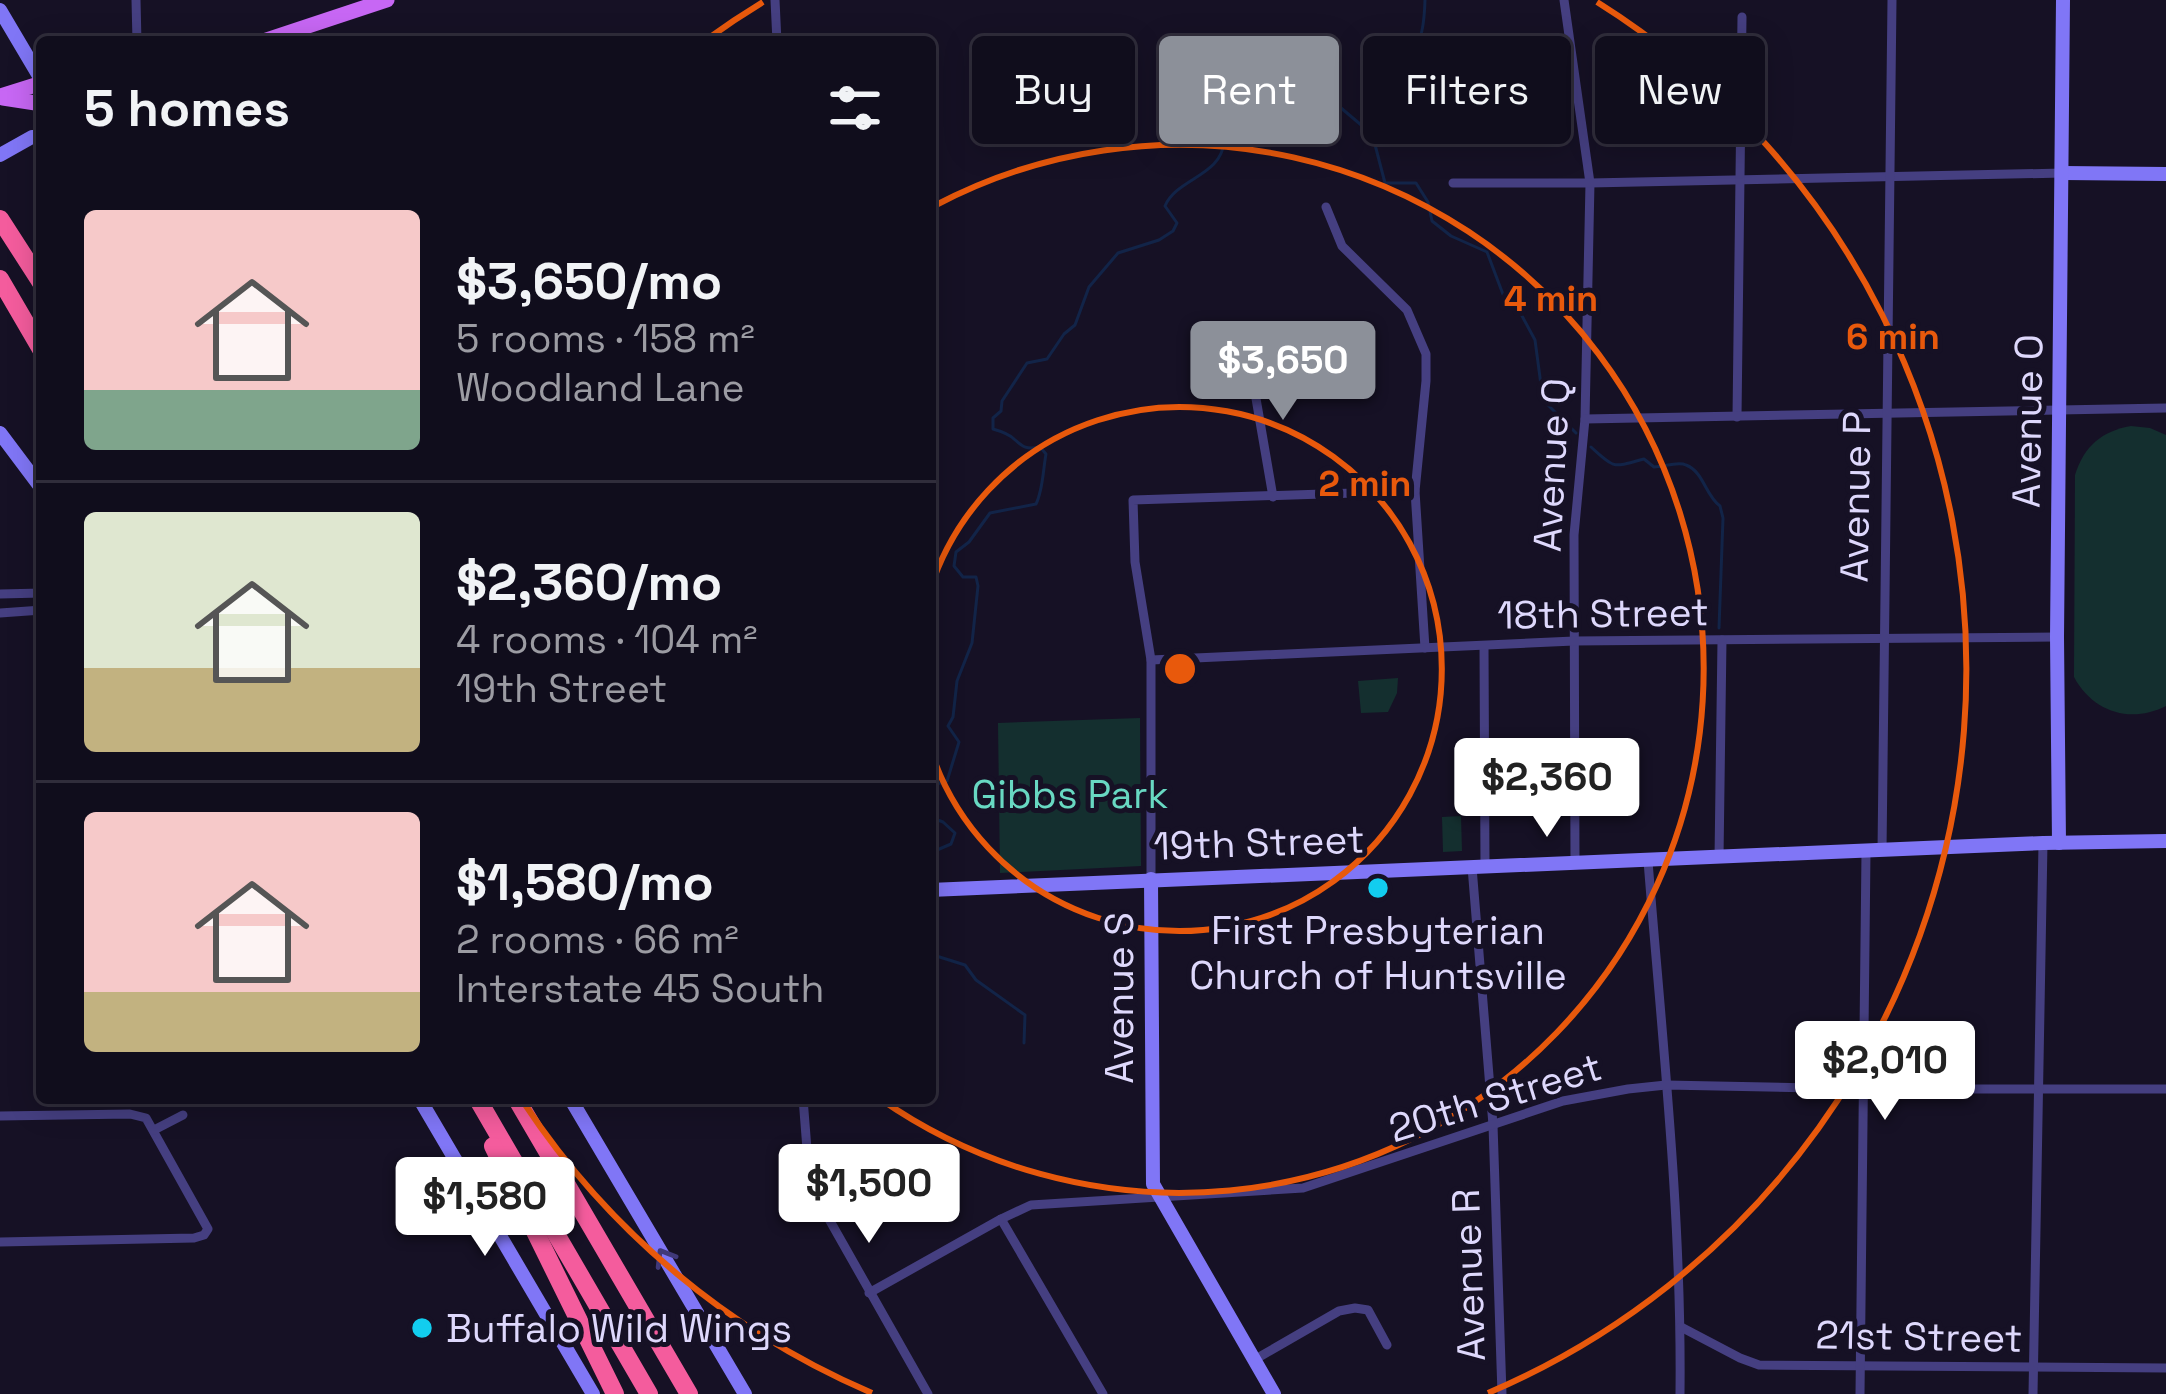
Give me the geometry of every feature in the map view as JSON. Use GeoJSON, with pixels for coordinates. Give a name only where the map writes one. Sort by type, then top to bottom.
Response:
{"type":"FeatureCollection","features":[{"type":"Feature","properties":{"kind":"highway"},"geometry":{"type":"LineString","coordinates":[[0,219],[36,275]]}},
{"type":"Feature","properties":{"kind":"highway"},"geometry":{"type":"LineString","coordinates":[[0,279],[36,341]]}},
{"type":"Feature","properties":{"kind":"highway"},"geometry":{"type":"LineString","coordinates":[[477,1104],[522,1209],[615,1394]]}},
{"type":"Feature","properties":{"kind":"highway"},"geometry":{"type":"LineString","coordinates":[[478,1104],[650,1394]]}},
{"type":"Feature","properties":{"kind":"highway"},"geometry":{"type":"LineString","coordinates":[[519,1104],[688,1394]]}},
{"type":"Feature","properties":{"kind":"main road"},"geometry":{"type":"LineString","coordinates":[[278,36],[387,0]]}},
{"type":"Feature","properties":{"kind":"main road"},"geometry":{"type":"LineString","coordinates":[[0,97],[36,84]]}},
{"type":"Feature","properties":{"kind":"main road"},"geometry":{"type":"LineString","coordinates":[[0,97],[36,103]]}},
{"type":"Feature","properties":{"kind":"street"},"geometry":{"type":"LineString","coordinates":[[136,0],[137,36]]}},
{"type":"Feature","properties":{"kind":"street"},"geometry":{"type":"LineString","coordinates":[[775,0],[777,36]]}},
{"type":"Feature","properties":{"kind":"street","name":"Avenue Q"},"geometry":{"type":"LineString","coordinates":[[1564,0],[1590,183],[1585,419],[1574,535],[1575,864]]}},
{"type":"Feature","properties":{"kind":"street","name":"Avenue P"},"geometry":{"type":"LineString","coordinates":[[1860,1394],[1863,1089],[1883,639],[1892,0]]}},
{"type":"Feature","properties":{"kind":"street","name":"Avenue O"},"geometry":{"type":"LineString","coordinates":[[2033,1394],[2038,1090],[2057,637],[2063,0]]}},
{"type":"Feature","properties":{"kind":"street"},"geometry":{"type":"LineString","coordinates":[[0,10],[36,72]]}},
{"type":"Feature","properties":{"kind":"street"},"geometry":{"type":"LineString","coordinates":[[1737,417],[1742,17]]}},
{"type":"Feature","properties":{"kind":"street"},"geometry":{"type":"LineString","coordinates":[[0,155],[36,137]]}},
{"type":"Feature","properties":{"kind":"street"},"geometry":{"type":"LineString","coordinates":[[1453,183],[2166,174]]}},
{"type":"Feature","properties":{"kind":"street"},"geometry":{"type":"LineString","coordinates":[[1326,207],[1342,246],[1407,310],[1426,354],[1415,491],[1425,648]]}},
{"type":"Feature","properties":{"kind":"street"},"geometry":{"type":"LineString","coordinates":[[1249,358],[1273,497],[1415,491]]}},
{"type":"Feature","properties":{"kind":"street"},"geometry":{"type":"LineString","coordinates":[[1585,419],[2166,408]]}},
{"type":"Feature","properties":{"kind":"street"},"geometry":{"type":"LineString","coordinates":[[0,433],[36,481]]}},
{"type":"Feature","properties":{"kind":"street","name":"Avenue S"},"geometry":{"type":"LineString","coordinates":[[1273,497],[1132,500],[1135,562],[1150,660],[1154,1184],[1274,1394]]}},
{"type":"Feature","properties":{"kind":"street"},"geometry":{"type":"LineString","coordinates":[[0,594],[36,593]]}},
{"type":"Feature","properties":{"kind":"street"},"geometry":{"type":"LineString","coordinates":[[0,613],[36,610]]}},
{"type":"Feature","properties":{"kind":"street","name":"18th Street"},"geometry":{"type":"LineString","coordinates":[[1150,660],[1574,641],[2057,637]]}},
{"type":"Feature","properties":{"kind":"street"},"geometry":{"type":"LineString","coordinates":[[1719,858],[1722,640]]}},
{"type":"Feature","properties":{"kind":"street","name":"Avenue R"},"geometry":{"type":"LineString","coordinates":[[1484,646],[1478,866],[1502,1394]]}},
{"type":"Feature","properties":{"kind":"street","name":"19th Street"},"geometry":{"type":"LineString","coordinates":[[936,890],[2166,842]]}},
{"type":"Feature","properties":{"kind":"street"},"geometry":{"type":"LineString","coordinates":[[1648,861],[1681,1327],[1680,1394]]}},
{"type":"Feature","properties":{"kind":"street","name":"20th Street"},"geometry":{"type":"LineString","coordinates":[[869,1293],[1031,1205],[1303,1188],[1587,1094],[1666,1085],[2166,1089]]}},
{"type":"Feature","properties":{"kind":"street"},"geometry":{"type":"LineString","coordinates":[[423,1104],[593,1394]]}},
{"type":"Feature","properties":{"kind":"street"},"geometry":{"type":"LineString","coordinates":[[574,1104],[745,1394]]}},
{"type":"Feature","properties":{"kind":"street"},"geometry":{"type":"LineString","coordinates":[[802,1104],[813,1182],[821,1205],[928,1394]]}},
{"type":"Feature","properties":{"kind":"street"},"geometry":{"type":"LineString","coordinates":[[0,1116],[130,1114],[146,1118],[208,1228],[194,1238],[0,1242]]}},
{"type":"Feature","properties":{"kind":"street"},"geometry":{"type":"LineString","coordinates":[[154,1130],[183,1115]]}},
{"type":"Feature","properties":{"kind":"street"},"geometry":{"type":"LineString","coordinates":[[1001,1219],[1103,1394]]}},
{"type":"Feature","properties":{"kind":"street"},"geometry":{"type":"LineString","coordinates":[[1253,1360],[1339,1311],[1354,1308],[1368,1310],[1387,1345]]}},
{"type":"Feature","properties":{"kind":"street","name":"21st Street"},"geometry":{"type":"LineString","coordinates":[[1681,1327],[1759,1365],[2166,1367]]}},
{"type":"Feature","properties":{"kind":"green space"},"geometry":{"type":"Polygon","coordinates":[[[2131,426],[2166,435],[2166,706],[2139,714],[2102,706],[2074,677],[2075,475],[2095,442],[2131,426]]]}},
{"type":"Feature","properties":{"kind":"green space"},"geometry":{"type":"Polygon","coordinates":[[[1398,678],[1388,712],[1361,713],[1358,681],[1398,678]]]}},
{"type":"Feature","properties":{"kind":"green space","name":"Gibbs Park"},"geometry":{"type":"Polygon","coordinates":[[[1140,718],[1141,866],[1000,873],[998,723],[1140,718]]]}},
{"type":"Feature","properties":{"kind":"green space"},"geometry":{"type":"Polygon","coordinates":[[[1461,816],[1462,851],[1443,852],[1442,817],[1461,816]]]}},
{"type":"Feature","properties":{"kind":"waterway"},"geometry":{"type":"LineString","coordinates":[[936,784],[947,781],[959,742],[948,726],[957,681],[972,643],[978,586],[976,577],[963,577],[954,566],[956,552],[990,513],[1036,504],[1046,454],[1040,447],[1025,447],[993,429],[993,418],[1027,363],[1047,359],[1075,325],[1089,287],[1118,253],[1173,231],[1177,223],[1165,206],[1179,189],[1216,162],[1224,141],[1221,137],[1196,144],[1180,139],[1174,98],[1192,82],[1232,90],[1232,109],[1238,114],[1249,110],[1258,63],[1275,57],[1291,59],[1302,75],[1373,135],[1386,107],[1381,76],[1418,41],[1425,0]]}},
{"type":"Feature","properties":{"kind":"waterway"},"geometry":{"type":"LineString","coordinates":[[1375,144],[1385,183],[1416,183],[1428,202],[1432,221],[1451,236],[1487,252],[1504,297],[1521,314],[1535,340],[1543,400],[1576,433]]}},
{"type":"Feature","properties":{"kind":"waterway"},"geometry":{"type":"LineString","coordinates":[[1591,447],[1615,465],[1644,459],[1654,467],[1683,464],[1701,478],[1723,518],[1719,628]]}},
{"type":"Feature","properties":{"kind":"waterway"},"geometry":{"type":"LineString","coordinates":[[936,819],[955,833],[951,844],[936,852]]}},
{"type":"Feature","properties":{"kind":"waterway"},"geometry":{"type":"LineString","coordinates":[[936,956],[965,965],[976,980],[1025,1015],[1024,1043]]}},
{"type":"Feature","properties":{"kind":"place","name":"First Presbyterian Church of Huntsville"},"geometry":{"type":"Point","coordinates":[1378,888]}},
{"type":"Feature","properties":{"kind":"place","name":"Buffalo Wild Wings"},"geometry":{"type":"Point","coordinates":[422,1328]}}]}
